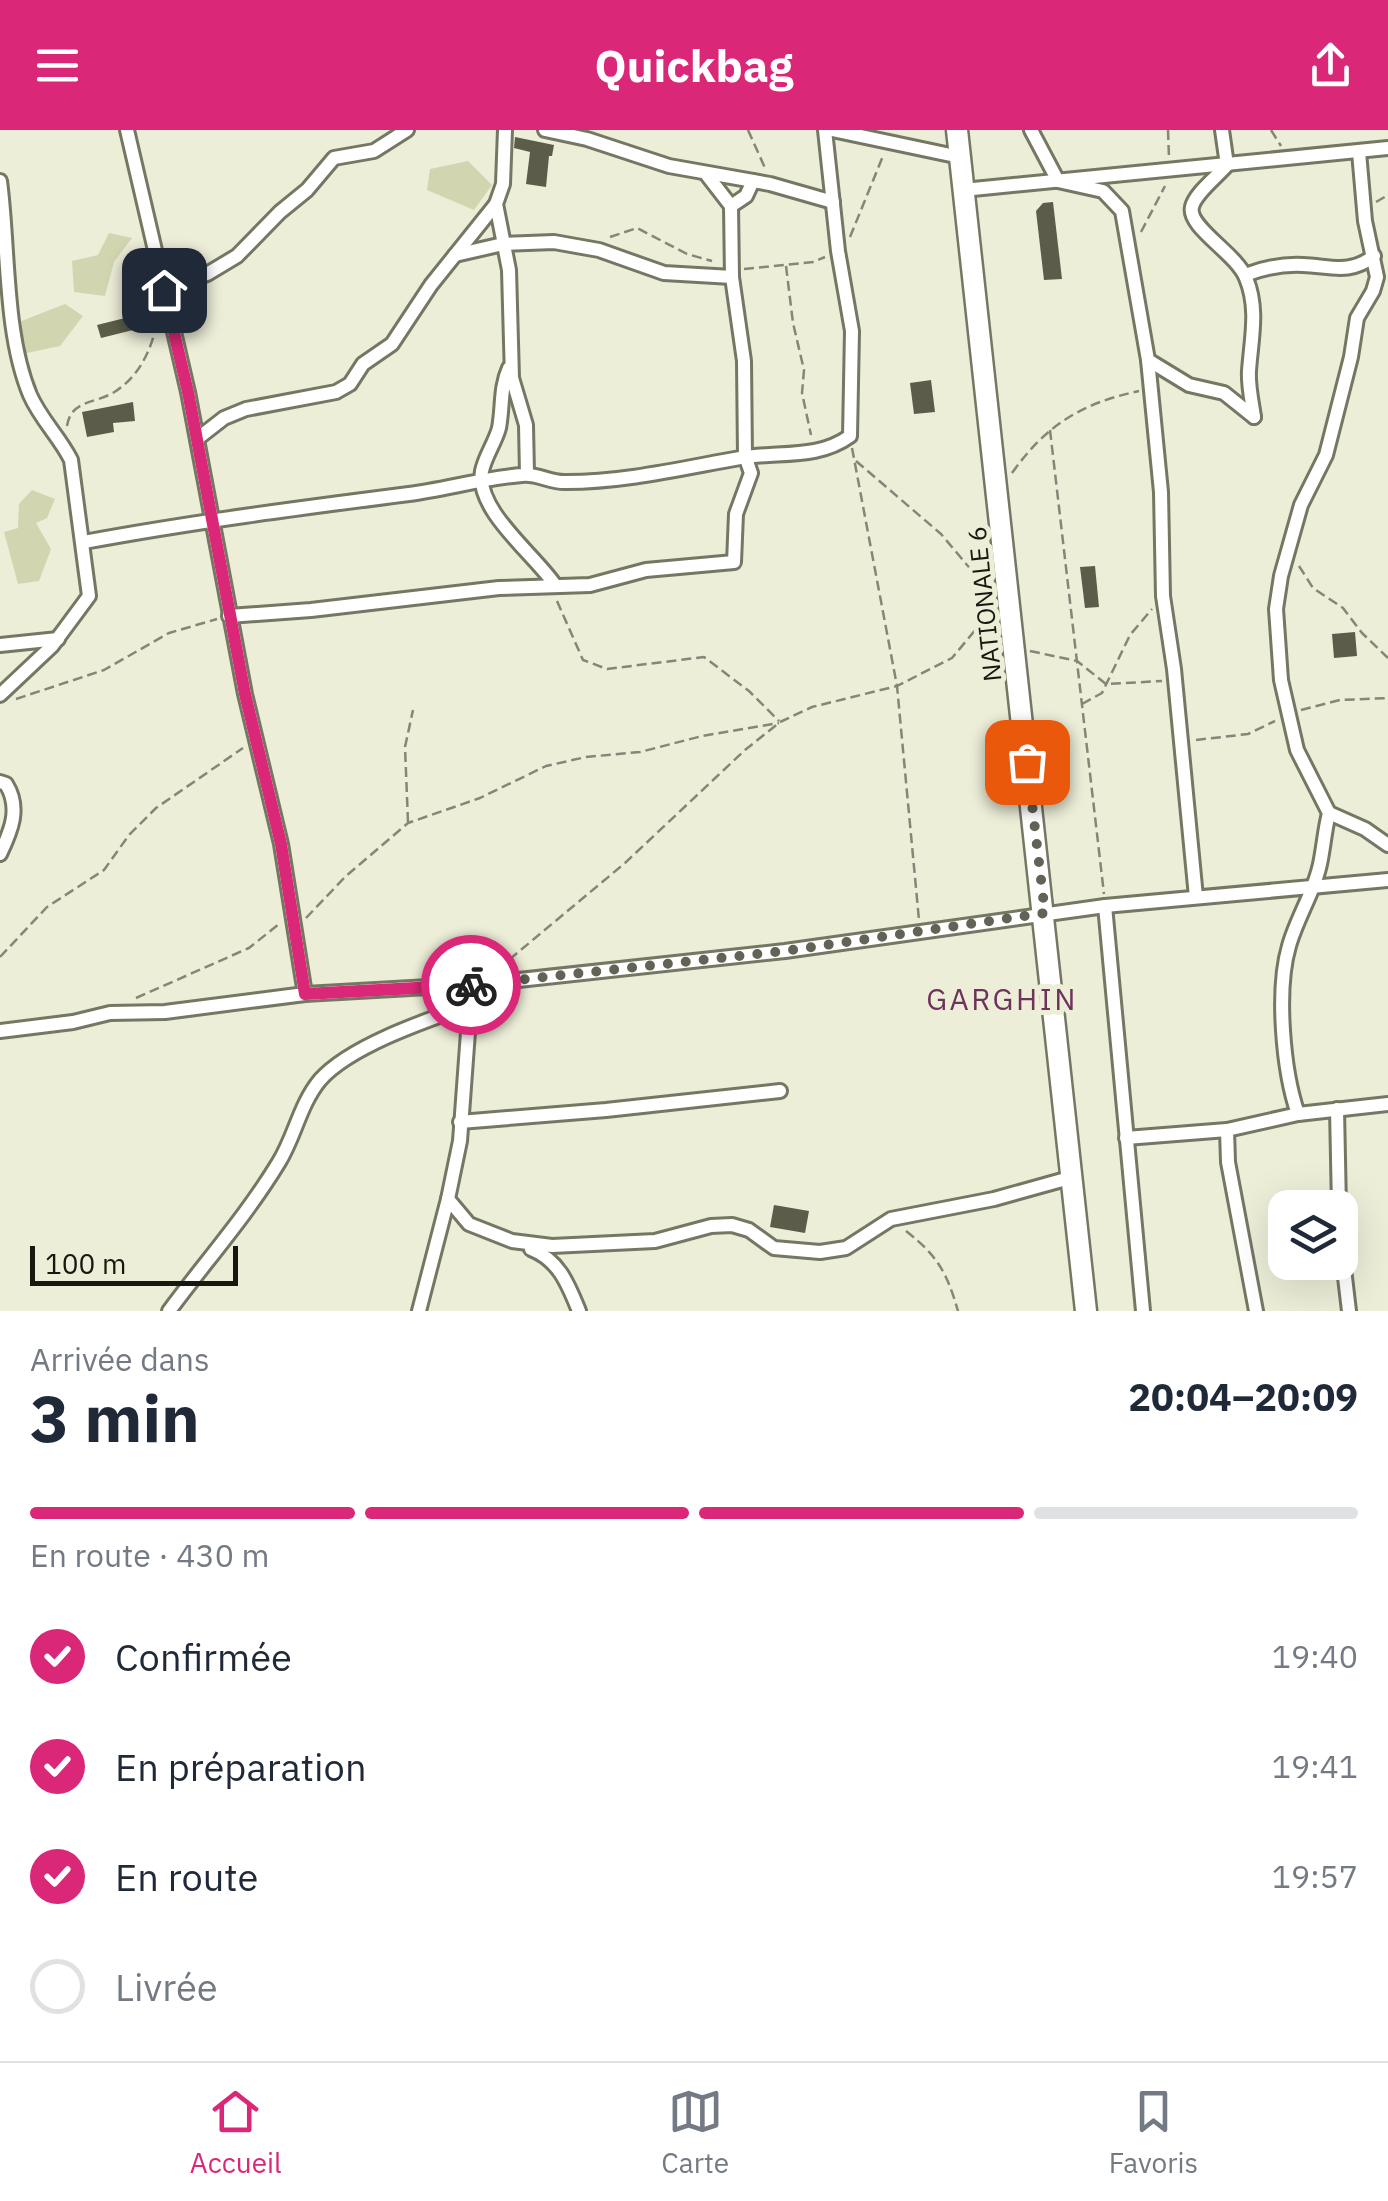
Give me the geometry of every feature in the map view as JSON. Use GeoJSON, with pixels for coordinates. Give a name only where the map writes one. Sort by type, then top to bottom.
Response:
{"type":"FeatureCollection","features":[{"type":"Feature","properties":{"kind":"main road","name":"NATIONALE 6"},"geometry":{"type":"LineString","coordinates":[[956,130],[1086,1311]]}},
{"type":"Feature","properties":{"kind":"street"},"geometry":{"type":"LineString","coordinates":[[127,130],[197,439],[229,616],[270,790],[305,994]]}},
{"type":"Feature","properties":{"kind":"street"},"geometry":{"type":"LineString","coordinates":[[164,290],[207,274],[238,256],[307,190],[334,158],[374,152],[407,130]]}},
{"type":"Feature","properties":{"kind":"street"},"geometry":{"type":"LineString","coordinates":[[197,439],[224,418],[246,409],[336,392],[350,384],[363,364],[392,344],[454,255],[496,204],[503,184],[505,130]]}},
{"type":"Feature","properties":{"kind":"street"},"geometry":{"type":"LineString","coordinates":[[545,130],[708,175],[770,184],[833,202]]}},
{"type":"Feature","properties":{"kind":"street"},"geometry":{"type":"LineString","coordinates":[[84,542],[528,474],[564,483],[631,477],[745,456],[810,452],[836,446],[850,436],[852,331],[838,252],[828,130],[960,157]]}},
{"type":"Feature","properties":{"kind":"street"},"geometry":{"type":"LineString","coordinates":[[1031,130],[1058,180],[1108,194],[1122,211],[1148,360],[1161,492],[1163,596],[1196,897]]}},
{"type":"Feature","properties":{"kind":"street"},"geometry":{"type":"LineString","coordinates":[[1222,130],[1227,165]]}},
{"type":"Feature","properties":{"kind":"street"},"geometry":{"type":"LineString","coordinates":[[963,190],[1388,148]]}},
{"type":"Feature","properties":{"kind":"street"},"geometry":{"type":"LineString","coordinates":[[1359,152],[1365,221],[1380,263],[1373,291],[1357,318],[1326,455],[1308,486],[1288,547],[1276,609],[1281,680],[1296,750],[1329,814],[1388,845]]}},
{"type":"Feature","properties":{"kind":"street"},"geometry":{"type":"LineString","coordinates":[[1148,360],[1189,385],[1224,393],[1254,417],[1249,376],[1254,312],[1245,275],[1228,251],[1198,228],[1192,214],[1193,202],[1227,165]]}},
{"type":"Feature","properties":{"kind":"street"},"geometry":{"type":"LineString","coordinates":[[229,616],[499,588],[590,585],[646,570],[731,565],[736,558],[736,514],[750,480],[745,456],[744,360],[732,277],[731,206],[708,175]]}},
{"type":"Feature","properties":{"kind":"street"},"geometry":{"type":"LineString","coordinates":[[0,181],[12,319],[28,389],[40,418],[72,460],[89,596],[58,640],[3,699]]}},
{"type":"Feature","properties":{"kind":"street"},"geometry":{"type":"LineString","coordinates":[[731,206],[746,196],[754,181]]}},
{"type":"Feature","properties":{"kind":"street"},"geometry":{"type":"LineString","coordinates":[[496,204],[512,309],[511,362],[526,426],[528,474]]}},
{"type":"Feature","properties":{"kind":"street"},"geometry":{"type":"LineString","coordinates":[[454,255],[503,244],[554,242],[600,250],[664,272],[732,277]]}},
{"type":"Feature","properties":{"kind":"street"},"geometry":{"type":"LineString","coordinates":[[1245,275],[1273,267],[1302,265],[1348,270],[1380,263]]}},
{"type":"Feature","properties":{"kind":"street"},"geometry":{"type":"LineString","coordinates":[[511,362],[502,385],[499,427],[484,463],[482,483],[500,520],[555,585]]}},
{"type":"Feature","properties":{"kind":"street"},"geometry":{"type":"LineString","coordinates":[[0,645],[58,640]]}},
{"type":"Feature","properties":{"kind":"street"},"geometry":{"type":"LineString","coordinates":[[0,782],[6,784],[14,804],[10,832],[0,854]]}},
{"type":"Feature","properties":{"kind":"street"},"geometry":{"type":"LineString","coordinates":[[1298,1114],[1288,1086],[1285,976],[1288,948],[1321,859],[1329,814]]}},
{"type":"Feature","properties":{"kind":"street"},"geometry":{"type":"LineString","coordinates":[[0,1031],[110,1013],[165,1012],[305,994],[482,984],[785,951],[1045,913],[1388,880]]}},
{"type":"Feature","properties":{"kind":"street"},"geometry":{"type":"LineString","coordinates":[[1106,906],[1143,1311]]}},
{"type":"Feature","properties":{"kind":"street"},"geometry":{"type":"LineString","coordinates":[[419,1311],[448,1199],[460,1122],[470,1004],[482,984]]}},
{"type":"Feature","properties":{"kind":"street"},"geometry":{"type":"LineString","coordinates":[[170,1311],[281,1159],[304,1105],[321,1080],[387,1036],[470,1004]]}},
{"type":"Feature","properties":{"kind":"street"},"geometry":{"type":"LineString","coordinates":[[460,1122],[780,1091]]}},
{"type":"Feature","properties":{"kind":"street"},"geometry":{"type":"LineString","coordinates":[[1126,1138],[1227,1130],[1298,1114],[1388,1104]]}},
{"type":"Feature","properties":{"kind":"street"},"geometry":{"type":"LineString","coordinates":[[1336,1110],[1338,1190]]}},
{"type":"Feature","properties":{"kind":"street"},"geometry":{"type":"LineString","coordinates":[[1227,1130],[1228,1162],[1256,1311]]}},
{"type":"Feature","properties":{"kind":"street"},"geometry":{"type":"LineString","coordinates":[[512,1240],[552,1246],[654,1241],[711,1226],[732,1225],[749,1230],[774,1248],[833,1251],[846,1248],[892,1219],[1073,1177]]}},
{"type":"Feature","properties":{"kind":"street"},"geometry":{"type":"LineString","coordinates":[[448,1199],[469,1224],[548,1256],[561,1272],[579,1311]]}},
{"type":"Feature","properties":{"kind":"street"},"geometry":{"type":"LineString","coordinates":[[1345,1280],[1349,1311]]}},
{"type":"Feature","properties":{"kind":"path"},"geometry":{"type":"LineString","coordinates":[[748,130],[770,184]]}},
{"type":"Feature","properties":{"kind":"path"},"geometry":{"type":"LineString","coordinates":[[1128,251],[1161,198],[1170,170],[1168,130]]}},
{"type":"Feature","properties":{"kind":"path"},"geometry":{"type":"LineString","coordinates":[[856,219],[890,144]]}},
{"type":"Feature","properties":{"kind":"path"},"geometry":{"type":"LineString","coordinates":[[786,265],[792,323],[804,370],[802,393],[811,426],[810,452]]}},
{"type":"Feature","properties":{"kind":"path"},"geometry":{"type":"LineString","coordinates":[[62,442],[68,416],[76,406],[114,392],[135,374],[151,349],[158,319]]}},
{"type":"Feature","properties":{"kind":"path"},"geometry":{"type":"LineString","coordinates":[[996,495],[1031,447],[1050,430],[1088,405],[1150,388]]}},
{"type":"Feature","properties":{"kind":"path"},"geometry":{"type":"LineString","coordinates":[[1050,430],[1106,906]]}},
{"type":"Feature","properties":{"kind":"path"},"geometry":{"type":"LineString","coordinates":[[850,436],[897,686],[920,931]]}},
{"type":"Feature","properties":{"kind":"path"},"geometry":{"type":"LineString","coordinates":[[482,984],[625,863],[780,722],[812,707],[897,686],[952,658],[999,600],[941,534],[855,460]]}},
{"type":"Feature","properties":{"kind":"path"},"geometry":{"type":"LineString","coordinates":[[1288,547],[1313,588],[1343,608],[1388,658]]}},
{"type":"Feature","properties":{"kind":"path"},"geometry":{"type":"LineString","coordinates":[[555,585],[558,606],[583,660],[607,669],[704,657],[749,691],[780,722]]}},
{"type":"Feature","properties":{"kind":"path"},"geometry":{"type":"LineString","coordinates":[[1082,704],[1102,693],[1130,635],[1163,596]]}},
{"type":"Feature","properties":{"kind":"path"},"geometry":{"type":"LineString","coordinates":[[3,699],[104,670],[168,634],[229,616]]}},
{"type":"Feature","properties":{"kind":"path"},"geometry":{"type":"LineString","coordinates":[[1014,649],[1077,661],[1106,684],[1174,680]]}},
{"type":"Feature","properties":{"kind":"path"},"geometry":{"type":"LineString","coordinates":[[408,823],[405,746],[414,710]]}},
{"type":"Feature","properties":{"kind":"path"},"geometry":{"type":"LineString","coordinates":[[295,930],[346,876],[408,823],[480,798],[546,766],[586,757],[640,752],[780,722]]}},
{"type":"Feature","properties":{"kind":"path"},"geometry":{"type":"LineString","coordinates":[[0,957],[47,907],[104,870],[156,808],[256,739]]}},
{"type":"Feature","properties":{"kind":"path"},"geometry":{"type":"LineString","coordinates":[[126,1002],[249,948],[275,928],[292,908]]}},
{"type":"Feature","properties":{"kind":"path"},"geometry":{"type":"LineString","coordinates":[[892,1219],[931,1251],[948,1278],[958,1311]]}},
{"type":"Feature","properties":{"kind":"green space"},"geometry":{"type":"Polygon","coordinates":[[[468,161],[492,185],[474,210],[427,190],[430,169],[468,161]]]}},
{"type":"Feature","properties":{"kind":"green space"},"geometry":{"type":"Polygon","coordinates":[[[109,233],[132,238],[114,262],[105,296],[74,292],[72,261],[98,255],[109,233]]]}},
{"type":"Feature","properties":{"kind":"green space"},"geometry":{"type":"Polygon","coordinates":[[[65,304],[83,316],[60,346],[27,353],[15,343],[19,322],[65,304]]]}},
{"type":"Feature","properties":{"kind":"green space"},"geometry":{"type":"Polygon","coordinates":[[[32,490],[55,499],[47,518],[36,523],[51,549],[39,581],[18,584],[4,532],[18,528],[19,504],[32,490]]]}},
{"type":"Feature","properties":{"kind":"building"},"geometry":{"type":"Polygon","coordinates":[[[515,137],[554,145],[546,187],[526,184],[530,152],[514,148],[515,137]]]}},
{"type":"Feature","properties":{"kind":"building"},"geometry":{"type":"Polygon","coordinates":[[[1053,202],[1062,279],[1044,280],[1036,211],[1043,203],[1053,202]]]}},
{"type":"Feature","properties":{"kind":"building"},"geometry":{"type":"Polygon","coordinates":[[[133,316],[137,329],[101,338],[97,325],[133,316]]]}},
{"type":"Feature","properties":{"kind":"building"},"geometry":{"type":"Polygon","coordinates":[[[931,380],[935,412],[914,414],[910,383],[931,380]]]}},
{"type":"Feature","properties":{"kind":"building"},"geometry":{"type":"Polygon","coordinates":[[[133,402],[135,421],[113,423],[114,432],[87,437],[82,412],[133,402]]]}},
{"type":"Feature","properties":{"kind":"building"},"geometry":{"type":"Polygon","coordinates":[[[1095,566],[1099,607],[1085,608],[1080,567],[1095,566]]]}},
{"type":"Feature","properties":{"kind":"building"},"geometry":{"type":"Polygon","coordinates":[[[1355,632],[1357,656],[1334,658],[1332,634],[1355,632]]]}},
{"type":"Feature","properties":{"kind":"building"},"geometry":{"type":"Polygon","coordinates":[[[774,1205],[809,1211],[805,1233],[770,1227],[774,1205]]]}},
{"type":"Feature","properties":{"kind":"way so far"},"geometry":{"type":"LineString","coordinates":[[471,985],[785,951],[1045,913],[1027,762]]}},
{"type":"Feature","properties":{"kind":"district","name":"GARGHIN"},"geometry":{"type":"Point","coordinates":[1002,998]}},
{"type":"Feature","properties":{"kind":"route"},"geometry":{"type":"LineString","coordinates":[[164,290],[188,392],[245,694],[281,844],[305,994],[471,985]]}}]}
